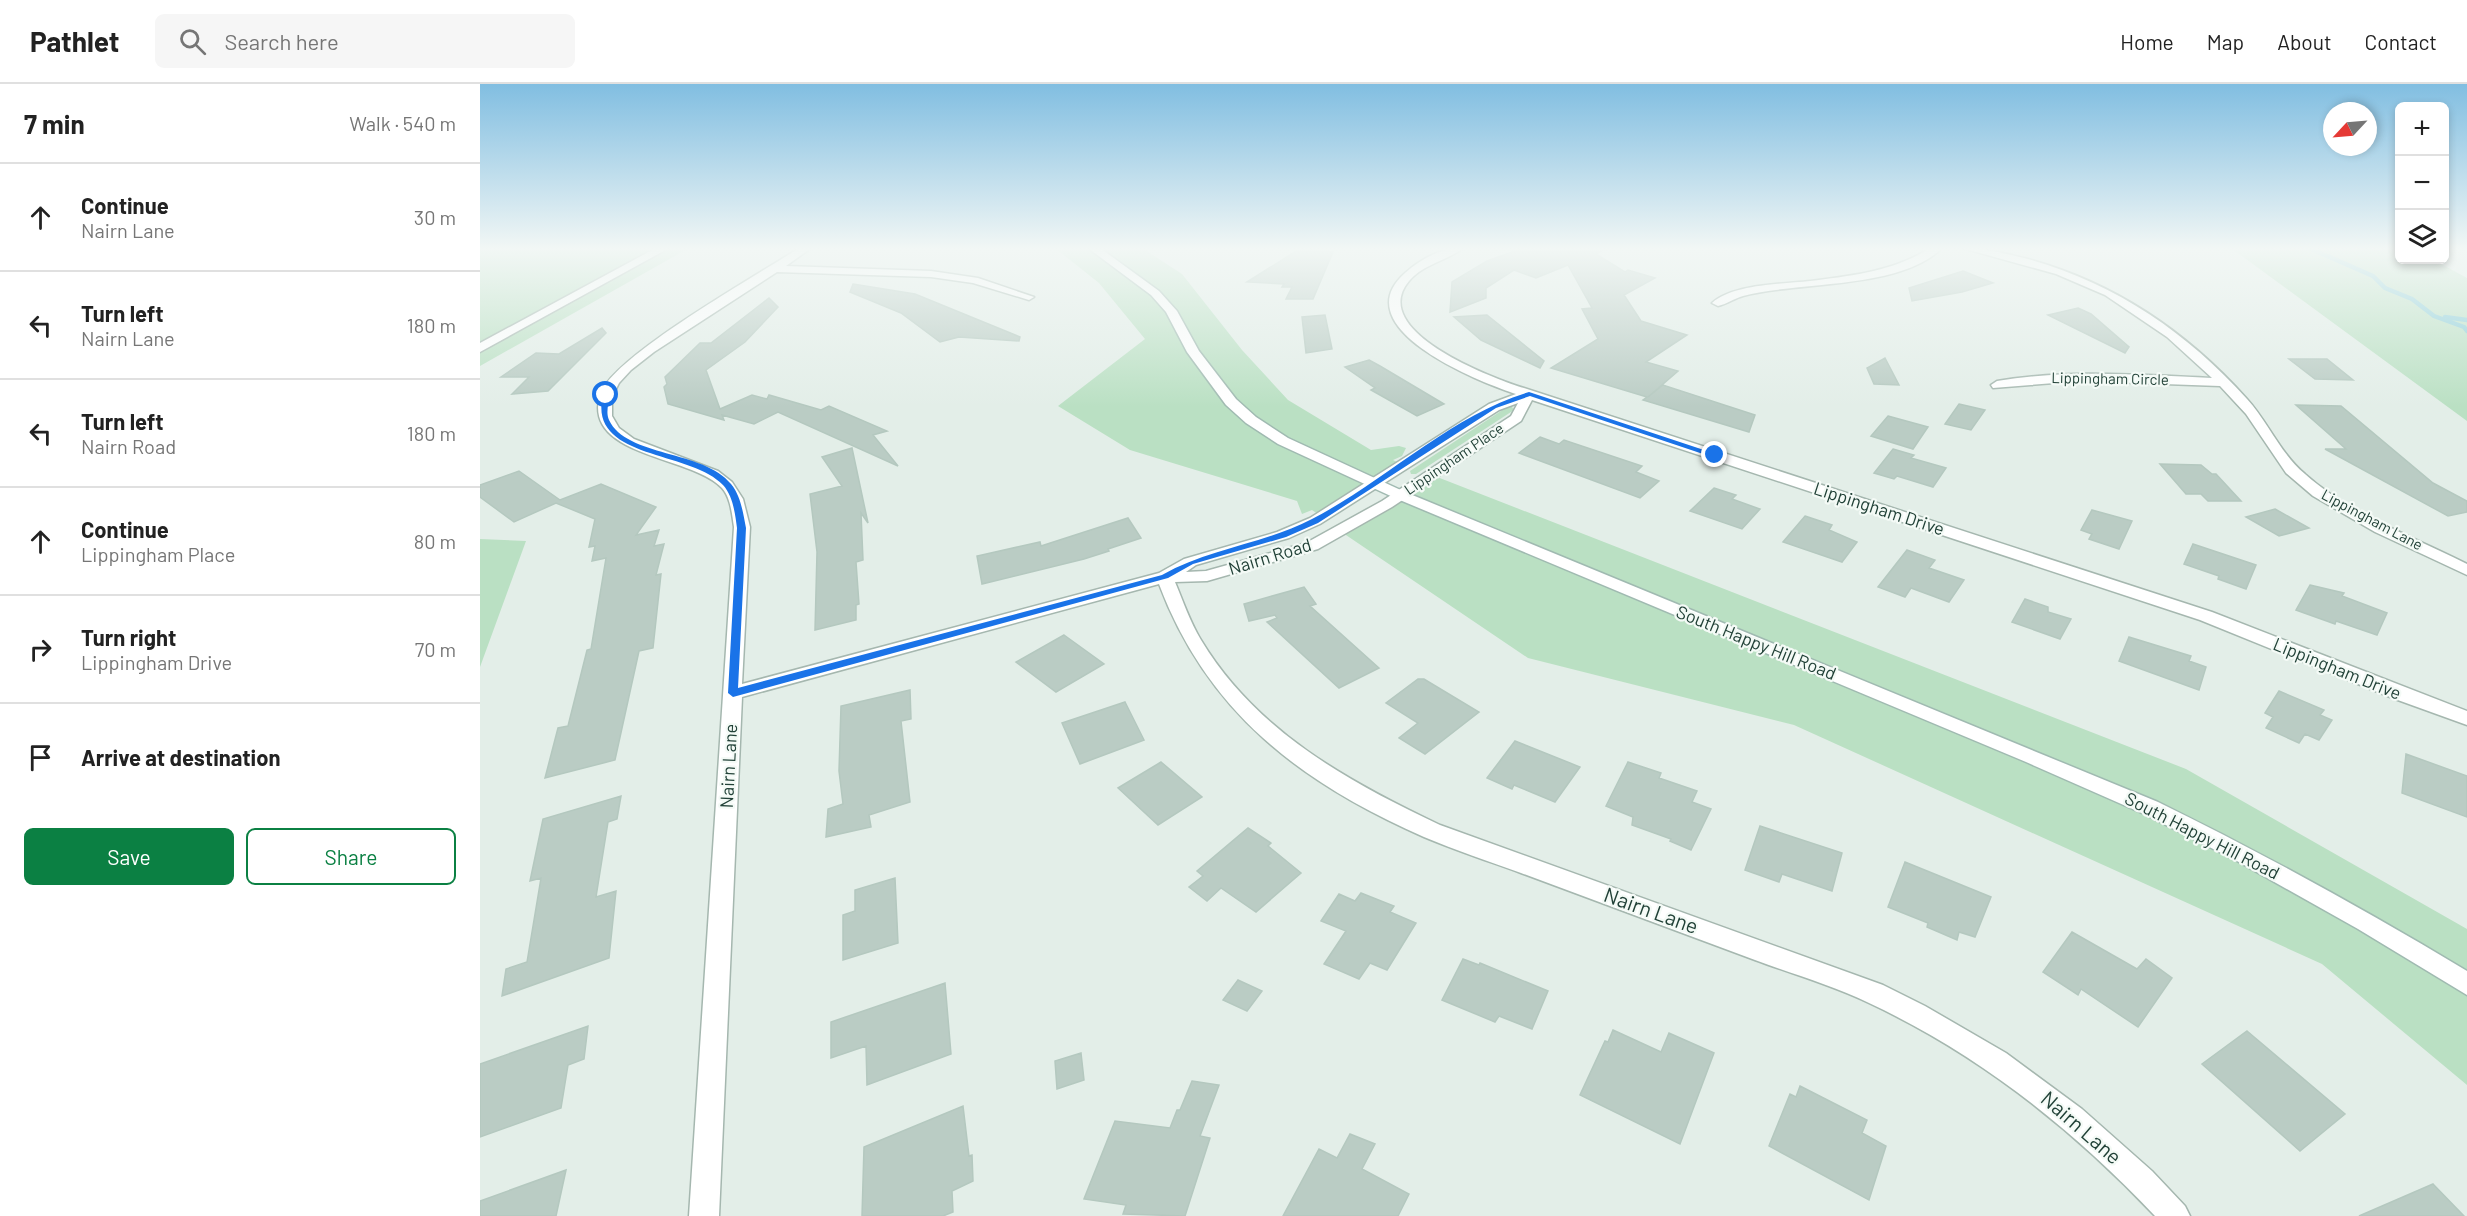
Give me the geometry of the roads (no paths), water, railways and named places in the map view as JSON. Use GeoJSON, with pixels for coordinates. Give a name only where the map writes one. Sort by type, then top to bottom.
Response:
{"type":"FeatureCollection","features":[{"type":"Feature","properties":{"kind":"street"},"geometry":{"type":"LineString","coordinates":[[480,348],[567,301]]}},
{"type":"Feature","properties":{"kind":"street","name":"Nairn Lane"},"geometry":{"type":"LineString","coordinates":[[704,1216],[742,528],[738,504],[728,485],[716,474],[699,465],[631,444],[614,432],[606,421],[603,408],[610,388],[626,368],[645,352],[725,301]]}},
{"type":"Feature","properties":{"kind":"street","name":"South Happy Hill Road"},"geometry":{"type":"LineString","coordinates":[[1162,301],[1171,311],[1205,370],[1231,402],[1251,420],[1283,441],[1400,495],[2022,752],[2151,808],[2245,855],[2366,922],[2467,984]]}},
{"type":"Feature","properties":{"kind":"street","name":"Lippingham Drive"},"geometry":{"type":"LineString","coordinates":[[1396,301],[1401,318],[1423,343],[1443,357],[1498,383],[2206,616],[2389,690],[2467,718]]}},
{"type":"Feature","properties":{"kind":"street"},"geometry":{"type":"LineString","coordinates":[[1718,303],[1724,301]]}},
{"type":"Feature","properties":{"kind":"street","name":"Lippingham Lane"},"geometry":{"type":"LineString","coordinates":[[2121,301],[2168,334],[2223,382],[2245,404],[2283,461],[2299,478],[2354,514],[2467,570]]}},
{"type":"Feature","properties":{"kind":"street","name":"Lippingham Circle"},"geometry":{"type":"LineString","coordinates":[[1997,385],[2045,378],[2223,382]]}},
{"type":"Feature","properties":{"kind":"street","name":"Lippingham Place"},"geometry":{"type":"LineString","coordinates":[[1374,484],[1494,407],[1529,394]]}},
{"type":"Feature","properties":{"kind":"street","name":"Lippingham Place"},"geometry":{"type":"LineString","coordinates":[[1400,495],[1516,417],[1529,394]]}},
{"type":"Feature","properties":{"kind":"street","name":"Nairn Road"},"geometry":{"type":"LineString","coordinates":[[733,693],[1165,576],[1190,562],[1283,535],[1315,521],[1374,484]]}},
{"type":"Feature","properties":{"kind":"street","name":"Nairn Road"},"geometry":{"type":"LineString","coordinates":[[1165,576],[1208,576],[1312,546],[1356,523],[1400,495]]}},
{"type":"Feature","properties":{"kind":"street","name":"Nairn Lane"},"geometry":{"type":"LineString","coordinates":[[1165,576],[1192,640],[1216,677],[1258,726],[1282,746],[1329,778],[1372,803],[1432,831],[1874,993],[1911,1010],[1973,1045],[2036,1088],[2100,1141],[2175,1216]]}},
{"type":"Feature","properties":{"kind":"waterway"},"geometry":{"type":"LineString","coordinates":[[2414,301],[2434,316],[2464,327],[2467,331]]}},
{"type":"Feature","properties":{"kind":"waterway"},"geometry":{"type":"LineString","coordinates":[[2445,317],[2467,320]]}}]}
